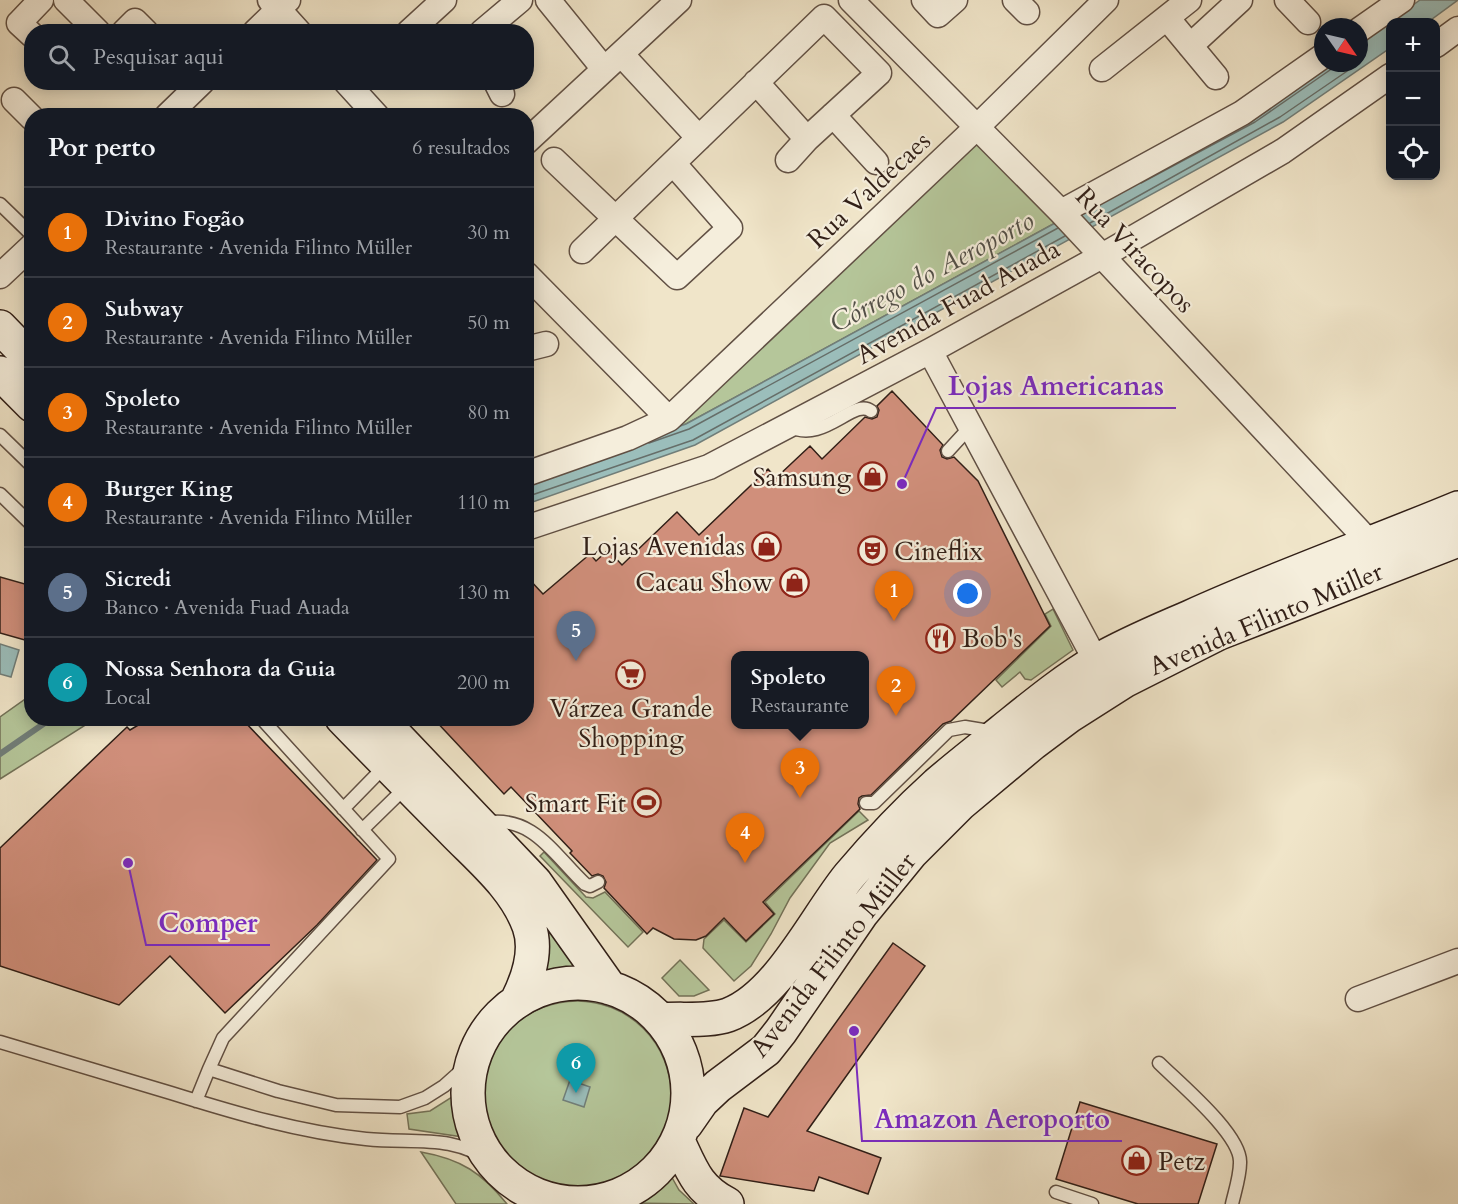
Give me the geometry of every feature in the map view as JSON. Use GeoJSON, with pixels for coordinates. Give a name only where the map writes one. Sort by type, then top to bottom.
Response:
{"type":"FeatureCollection","features":[{"type":"Feature","properties":{"kind":"main road"},"geometry":{"type":"LineString","coordinates":[[0,327],[24,352]]}},
{"type":"Feature","properties":{"kind":"main road"},"geometry":{"type":"LineString","coordinates":[[0,373],[24,397]]}},
{"type":"Feature","properties":{"kind":"main road","name":"Avenida Filinto Müller"},"geometry":{"type":"LineString","coordinates":[[660,1020],[726,1016],[740,1010],[755,999],[772,984],[786,966],[848,878],[936,785],[1049,694],[1096,662],[1128,644],[1211,607],[1458,508]]}},
{"type":"Feature","properties":{"kind":"main road","name":"Avenida Filinto Müller"},"geometry":{"type":"LineString","coordinates":[[517,1001],[490,1025],[476,1050],[468,1085],[469,1108],[478,1137],[494,1163],[524,1195],[553,1200],[591,1204],[618,1196],[645,1183],[667,1164],[682,1133],[702,1101],[766,1050],[783,1029],[862,913],[910,853],[960,804],[1033,743],[1069,716],[1124,681],[1219,633],[1458,540]]}},
{"type":"Feature","properties":{"kind":"main road"},"geometry":{"type":"LineString","coordinates":[[350,726],[506,886],[522,911],[530,927],[532,952],[529,973],[517,1001]]}},
{"type":"Feature","properties":{"kind":"main road"},"geometry":{"type":"LineString","coordinates":[[387,726],[539,887],[610,988]]}},
{"type":"Feature","properties":{"kind":"main road"},"geometry":{"type":"LineString","coordinates":[[517,1001],[539,990],[562,985],[586,984],[610,988],[632,998],[660,1020],[679,1050],[687,1072],[689,1096],[682,1133],[691,1171],[707,1191],[727,1204]]}},
{"type":"Feature","properties":{"kind":"street"},"geometry":{"type":"LineString","coordinates":[[24,28],[19,23],[41,0]]}},
{"type":"Feature","properties":{"kind":"street"},"geometry":{"type":"LineString","coordinates":[[66,0],[90,24]]}},
{"type":"Feature","properties":{"kind":"street"},"geometry":{"type":"LineString","coordinates":[[492,24],[520,0]]}},
{"type":"Feature","properties":{"kind":"street"},"geometry":{"type":"LineString","coordinates":[[548,0],[612,61],[699,138]]}},
{"type":"Feature","properties":{"kind":"street"},"geometry":{"type":"LineString","coordinates":[[534,134],[679,0]]}},
{"type":"Feature","properties":{"kind":"street","name":"Rua Viracopos"},"geometry":{"type":"LineString","coordinates":[[851,0],[1062,212],[1371,544]]}},
{"type":"Feature","properties":{"kind":"street"},"geometry":{"type":"LineString","coordinates":[[924,0],[938,15],[955,0]]}},
{"type":"Feature","properties":{"kind":"street","name":"Rua Valdecaes"},"geometry":{"type":"LineString","coordinates":[[669,419],[977,127],[1106,0]]}},
{"type":"Feature","properties":{"kind":"street"},"geometry":{"type":"LineString","coordinates":[[1102,69],[1189,0]]}},
{"type":"Feature","properties":{"kind":"street"},"geometry":{"type":"LineString","coordinates":[[1287,0],[1308,22]]}},
{"type":"Feature","properties":{"kind":"street"},"geometry":{"type":"LineString","coordinates":[[1368,24],[1402,0]]}},
{"type":"Feature","properties":{"kind":"street"},"geometry":{"type":"LineString","coordinates":[[262,24],[279,3],[293,24]]}},
{"type":"Feature","properties":{"kind":"street"},"geometry":{"type":"LineString","coordinates":[[1190,46],[1233,3]]}},
{"type":"Feature","properties":{"kind":"street"},"geometry":{"type":"LineString","coordinates":[[415,24],[431,4]]}},
{"type":"Feature","properties":{"kind":"street"},"geometry":{"type":"LineString","coordinates":[[582,251],[824,16],[879,73],[807,139],[788,160]]}},
{"type":"Feature","properties":{"kind":"street"},"geometry":{"type":"LineString","coordinates":[[1167,18],[1216,78]]}},
{"type":"Feature","properties":{"kind":"street"},"geometry":{"type":"LineString","coordinates":[[1440,42],[1458,29]]}},
{"type":"Feature","properties":{"kind":"street","name":"Avenida Fuad Auada"},"geometry":{"type":"LineString","coordinates":[[1062,212],[1242,113],[1314,62]]}},
{"type":"Feature","properties":{"kind":"street","name":"Avenida Fuad Auada"},"geometry":{"type":"LineString","coordinates":[[534,525],[709,467],[930,351],[1094,248],[1283,151],[1386,79]]}},
{"type":"Feature","properties":{"kind":"street"},"geometry":{"type":"LineString","coordinates":[[756,82],[807,139]]}},
{"type":"Feature","properties":{"kind":"street"},"geometry":{"type":"LineString","coordinates":[[175,108],[194,90]]}},
{"type":"Feature","properties":{"kind":"street"},"geometry":{"type":"LineString","coordinates":[[353,90],[370,108]]}},
{"type":"Feature","properties":{"kind":"street"},"geometry":{"type":"LineString","coordinates":[[14,100],[24,110]]}},
{"type":"Feature","properties":{"kind":"street"},"geometry":{"type":"LineString","coordinates":[[833,115],[876,162]]}},
{"type":"Feature","properties":{"kind":"street"},"geometry":{"type":"LineString","coordinates":[[554,160],[677,277],[730,228],[673,163]]}},
{"type":"Feature","properties":{"kind":"street"},"geometry":{"type":"LineString","coordinates":[[0,276],[24,254]]}},
{"type":"Feature","properties":{"kind":"street"},"geometry":{"type":"LineString","coordinates":[[534,282],[669,419],[628,438],[534,471]]}},
{"type":"Feature","properties":{"kind":"street"},"geometry":{"type":"LineString","coordinates":[[930,351],[1096,662]]}},
{"type":"Feature","properties":{"kind":"street"},"geometry":{"type":"LineString","coordinates":[[1358,999],[1458,961]]}},
{"type":"Feature","properties":{"kind":"lane"},"geometry":{"type":"LineString","coordinates":[[0,204],[24,227]]}},
{"type":"Feature","properties":{"kind":"lane"},"geometry":{"type":"LineString","coordinates":[[788,425],[803,431],[813,430],[839,420],[860,408],[871,411]]}},
{"type":"Feature","properties":{"kind":"lane"},"geometry":{"type":"LineString","coordinates":[[948,451],[970,427]]}},
{"type":"Feature","properties":{"kind":"lane"},"geometry":{"type":"LineString","coordinates":[[0,435],[24,458]]}},
{"type":"Feature","properties":{"kind":"lane"},"geometry":{"type":"LineString","coordinates":[[0,494],[24,517]]}},
{"type":"Feature","properties":{"kind":"lane"},"geometry":{"type":"LineString","coordinates":[[196,1101],[223,1038],[389,859],[268,726]]}},
{"type":"Feature","properties":{"kind":"lane"},"geometry":{"type":"LineString","coordinates":[[866,803],[874,803],[949,730],[970,727],[999,733]]}},
{"type":"Feature","properties":{"kind":"lane"},"geometry":{"type":"LineString","coordinates":[[343,808],[398,775]]}},
{"type":"Feature","properties":{"kind":"lane"},"geometry":{"type":"LineString","coordinates":[[362,830],[398,775]]}},
{"type":"Feature","properties":{"kind":"lane"},"geometry":{"type":"LineString","coordinates":[[480,823],[502,821],[526,827],[543,840],[585,884],[591,886],[598,882]]}},
{"type":"Feature","properties":{"kind":"lane"},"geometry":{"type":"LineString","coordinates":[[0,1042],[262,1120],[327,1134],[369,1139],[445,1142],[468,1148],[494,1163]]}},
{"type":"Feature","properties":{"kind":"lane"},"geometry":{"type":"LineString","coordinates":[[209,1069],[278,1091],[336,1105],[400,1107],[425,1098],[444,1086],[463,1069],[476,1050]]}},
{"type":"Feature","properties":{"kind":"lane"},"geometry":{"type":"LineString","coordinates":[[1159,1063],[1228,1132],[1237,1147],[1241,1161],[1232,1204]]}},
{"type":"Feature","properties":{"kind":"lane"},"geometry":{"type":"LineString","coordinates":[[1056,1192],[1085,1203]]}},
{"type":"Feature","properties":{"kind":"green space"},"geometry":{"type":"Polygon","coordinates":[[[976,137],[1057,222],[686,424],[534,477],[656,431],[976,137]]]}},
{"type":"Feature","properties":{"kind":"green space"},"geometry":{"type":"Polygon","coordinates":[[[1053,609],[1073,650],[1031,680],[1025,679],[1020,672],[1002,687],[996,680],[1051,626],[1045,614],[1053,609]]]}},
{"type":"Feature","properties":{"kind":"green space"},"geometry":{"type":"Polygon","coordinates":[[[24,700],[24,726],[84,726],[0,779],[0,717],[24,700]]]}},
{"type":"Feature","properties":{"kind":"green space"},"geometry":{"type":"Polygon","coordinates":[[[859,811],[868,820],[830,843],[790,898],[751,966],[734,981],[703,948],[704,939],[724,920],[746,942],[775,914],[765,902],[859,811]]]}},
{"type":"Feature","properties":{"kind":"green space"},"geometry":{"type":"Polygon","coordinates":[[[544,852],[586,897],[593,898],[605,892],[643,932],[628,947],[540,856],[544,852]]]}},
{"type":"Feature","properties":{"kind":"green space"},"geometry":{"type":"Polygon","coordinates":[[[540,906],[560,947],[583,971],[561,970],[543,977],[540,906]]]}},
{"type":"Feature","properties":{"kind":"green space"},"geometry":{"type":"Polygon","coordinates":[[[680,960],[709,990],[694,996],[679,996],[662,978],[680,960]]]}},
{"type":"Feature","properties":{"kind":"green space"},"geometry":{"type":"Polygon","coordinates":[[[586,1001],[622,1012],[644,1028],[656,1043],[664,1059],[670,1077],[670,1113],[664,1131],[656,1147],[644,1162],[629,1174],[613,1182],[595,1188],[568,1189],[532,1178],[504,1155],[494,1140],[484,1113],[483,1086],[494,1050],[517,1022],[532,1012],[559,1002],[586,1001]]]}},
{"type":"Feature","properties":{"kind":"green space"},"geometry":{"type":"Polygon","coordinates":[[[455,1095],[455,1117],[463,1137],[409,1129],[407,1114],[430,1111],[455,1095]]]}},
{"type":"Feature","properties":{"kind":"green space"},"geometry":{"type":"Polygon","coordinates":[[[421,1152],[448,1159],[470,1169],[489,1184],[507,1204],[456,1204],[421,1152]]]}},
{"type":"Feature","properties":{"kind":"green space"},"geometry":{"type":"Polygon","coordinates":[[[670,1174],[679,1190],[694,1204],[630,1203],[650,1194],[670,1174]]]}},
{"type":"Feature","properties":{"kind":"water"},"geometry":{"type":"Polygon","coordinates":[[[1420,0],[1458,0],[1433,18],[1395,18],[1420,0]]]}},
{"type":"Feature","properties":{"kind":"water"},"geometry":{"type":"Polygon","coordinates":[[[1386,25],[1386,51],[1368,63],[1368,38],[1386,25]]]}},
{"type":"Feature","properties":{"kind":"water"},"geometry":{"type":"Polygon","coordinates":[[[1315,72],[1355,72],[1283,122],[695,445],[534,502],[534,476],[686,424],[1057,222],[1315,72]]]}},
{"type":"Feature","properties":{"kind":"water"},"geometry":{"type":"Polygon","coordinates":[[[0,644],[19,650],[11,677],[0,674],[0,644]]]}},
{"type":"Feature","properties":{"kind":"water"},"geometry":{"type":"Polygon","coordinates":[[[570,1080],[590,1087],[584,1107],[563,1100],[570,1080]]]}},
{"type":"Feature","properties":{"kind":"building","name":"Várzea Grande Shopping"},"geometry":{"type":"Polygon","coordinates":[[[892,391],[943,445],[940,450],[942,457],[947,459],[954,457],[978,481],[1050,626],[951,721],[943,724],[871,795],[859,798],[860,809],[763,902],[774,914],[746,941],[724,918],[706,936],[696,940],[674,939],[653,928],[647,934],[604,888],[606,882],[603,876],[598,874],[592,876],[570,853],[572,851],[511,787],[504,794],[440,726],[534,726],[534,584],[543,594],[590,554],[596,561],[608,550],[622,565],[677,512],[699,535],[768,469],[776,478],[810,446],[822,459],[865,417],[872,419],[877,417],[879,410],[877,406],[892,391]]]}},
{"type":"Feature","properties":{"kind":"building"},"geometry":{"type":"Polygon","coordinates":[[[0,577],[24,584],[24,640],[0,633],[0,577]]]}},
{"type":"Feature","properties":{"kind":"building"},"geometry":{"type":"Polygon","coordinates":[[[137,726],[249,726],[377,860],[317,925],[225,1013],[170,956],[119,1005],[0,966],[0,848],[127,727],[130,730],[137,726]]]}},
{"type":"Feature","properties":{"kind":"building"},"geometry":{"type":"Polygon","coordinates":[[[893,943],[925,966],[807,1131],[881,1158],[868,1194],[819,1177],[814,1191],[720,1176],[744,1108],[768,1117],[893,943]]]}},
{"type":"Feature","properties":{"kind":"building","name":"Petz"},"geometry":{"type":"Polygon","coordinates":[[[1080,1102],[1217,1144],[1198,1204],[1138,1204],[1056,1179],[1080,1102]]]}},
{"type":"Feature","properties":{"kind":"waterway","name":"Córrego do Aeroporto"},"geometry":{"type":"LineString","coordinates":[[0,754],[40,726]]}},
{"type":"Feature","properties":{"kind":"place","name":"Samsung"},"geometry":{"type":"Point","coordinates":[872,477]}},
{"type":"Feature","properties":{"kind":"place","name":"Lojas Americanas"},"geometry":{"type":"Point","coordinates":[902,484]}},
{"type":"Feature","properties":{"kind":"place","name":"Lojas Avenidas"},"geometry":{"type":"Point","coordinates":[766,546]}},
{"type":"Feature","properties":{"kind":"place","name":"Cineflix"},"geometry":{"type":"Point","coordinates":[873,551]}},
{"type":"Feature","properties":{"kind":"place","name":"Cacau Show"},"geometry":{"type":"Point","coordinates":[794,582]}},
{"type":"Feature","properties":{"kind":"place","name":"Divino Fogão"},"geometry":{"type":"Point","coordinates":[894,621]}},
{"type":"Feature","properties":{"kind":"place","name":"Bob's"},"geometry":{"type":"Point","coordinates":[941,638]}},
{"type":"Feature","properties":{"kind":"place","name":"Sicredi"},"geometry":{"type":"Point","coordinates":[576,661]}},
{"type":"Feature","properties":{"kind":"place","name":"Várzea Grande Shopping"},"geometry":{"type":"Point","coordinates":[631,674]}},
{"type":"Feature","properties":{"kind":"place","name":"Subway"},"geometry":{"type":"Point","coordinates":[896,716]}},
{"type":"Feature","properties":{"kind":"place","name":"Spoleto"},"geometry":{"type":"Point","coordinates":[800,798]}},
{"type":"Feature","properties":{"kind":"place","name":"Smart Fit"},"geometry":{"type":"Point","coordinates":[647,803]}},
{"type":"Feature","properties":{"kind":"place","name":"Comper"},"geometry":{"type":"Point","coordinates":[128,863]}},
{"type":"Feature","properties":{"kind":"place","name":"Burger King"},"geometry":{"type":"Point","coordinates":[745,863]}},
{"type":"Feature","properties":{"kind":"place","name":"Amazon Aeroporto"},"geometry":{"type":"Point","coordinates":[854,1031]}},
{"type":"Feature","properties":{"kind":"place","name":"Nossa Senhora da Guia"},"geometry":{"type":"Point","coordinates":[576,1093]}},
{"type":"Feature","properties":{"kind":"place","name":"Petz"},"geometry":{"type":"Point","coordinates":[1137,1161]}}]}
